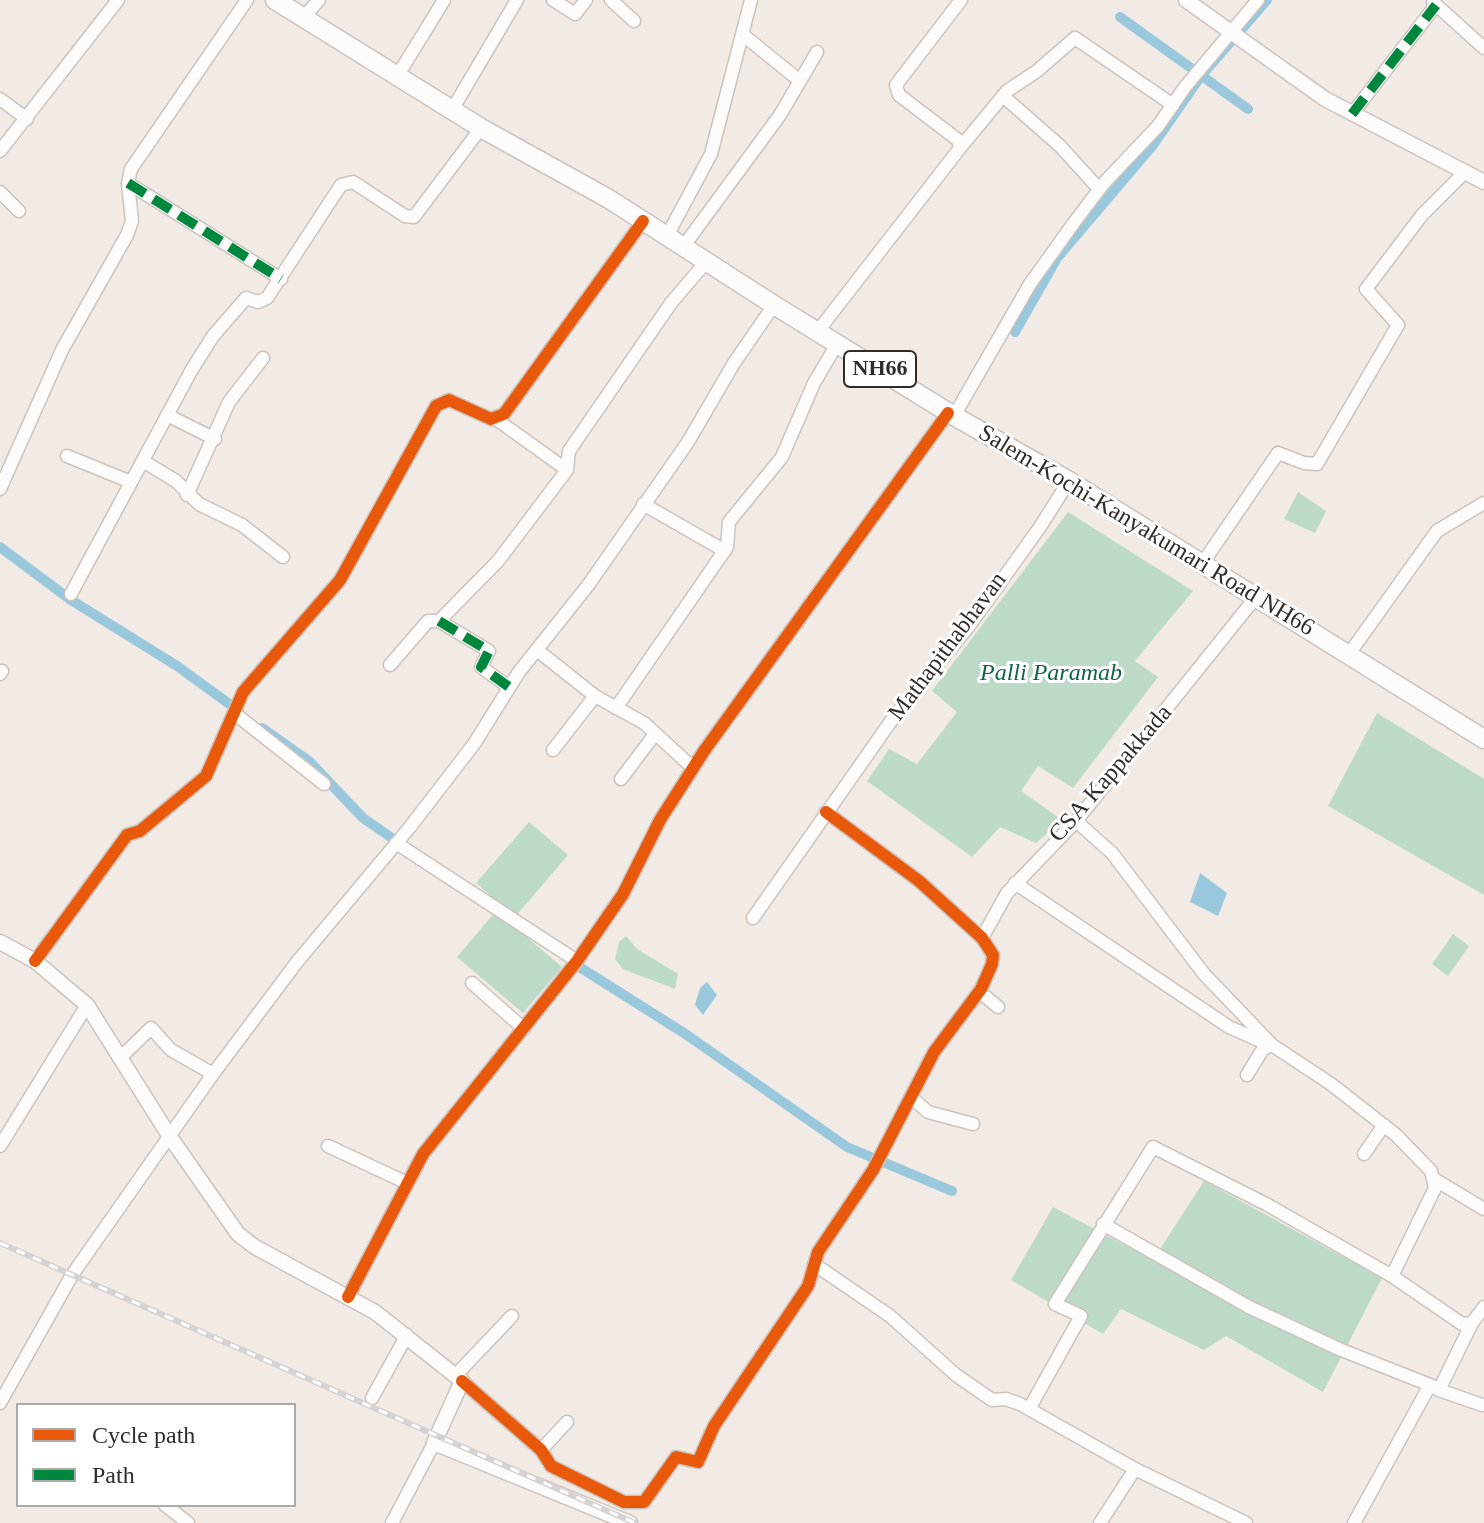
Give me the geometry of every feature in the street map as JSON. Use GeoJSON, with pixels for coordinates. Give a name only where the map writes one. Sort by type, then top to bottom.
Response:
{"type":"FeatureCollection","features":[{"type":"Feature","properties":{"kind":"highway","name":"Salem-Kochi-Kanyakumari Road NH66"},"geometry":{"type":"LineString","coordinates":[[275,0],[481,128],[643,221],[951,414],[1069,481],[1484,739]]}},
{"type":"Feature","properties":{"kind":"main road"},"geometry":{"type":"LineString","coordinates":[[1186,0],[1232,36],[1325,99],[1484,182]]}},
{"type":"Feature","properties":{"kind":"main road"},"geometry":{"type":"LineString","coordinates":[[0,942],[35,961],[87,1005],[170,1137],[238,1234],[407,1335],[458,1379],[434,1443],[630,1523]]}},
{"type":"Feature","properties":{"kind":"street"},"geometry":{"type":"LineString","coordinates":[[0,151],[118,0]]}},
{"type":"Feature","properties":{"kind":"street"},"geometry":{"type":"LineString","coordinates":[[0,489],[62,350],[127,235],[132,221],[128,183],[131,169],[247,0]]}},
{"type":"Feature","properties":{"kind":"street"},"geometry":{"type":"LineString","coordinates":[[303,18],[319,0]]}},
{"type":"Feature","properties":{"kind":"street"},"geometry":{"type":"LineString","coordinates":[[398,75],[444,0]]}},
{"type":"Feature","properties":{"kind":"street"},"geometry":{"type":"LineString","coordinates":[[452,110],[517,0]]}},
{"type":"Feature","properties":{"kind":"street"},"geometry":{"type":"LineString","coordinates":[[553,0],[575,14],[586,0]]}},
{"type":"Feature","properties":{"kind":"street"},"geometry":{"type":"LineString","coordinates":[[611,0],[634,21]]}},
{"type":"Feature","properties":{"kind":"street"},"geometry":{"type":"LineString","coordinates":[[667,236],[711,154],[751,0]]}},
{"type":"Feature","properties":{"kind":"street"},"geometry":{"type":"LineString","coordinates":[[960,148],[958,140],[899,95],[896,85],[961,0]]}},
{"type":"Feature","properties":{"kind":"street"},"geometry":{"type":"LineString","coordinates":[[348,1297],[407,1183],[451,1115],[575,964],[623,894],[660,820],[693,768],[951,414],[1030,284],[1099,189],[1158,126],[1196,73],[1232,36],[1258,0]]}},
{"type":"Feature","properties":{"kind":"street"},"geometry":{"type":"LineString","coordinates":[[1352,114],[1433,3],[1484,48]]}},
{"type":"Feature","properties":{"kind":"street"},"geometry":{"type":"LineString","coordinates":[[742,34],[800,81]]}},
{"type":"Feature","properties":{"kind":"street"},"geometry":{"type":"LineString","coordinates":[[818,331],[1003,96],[1075,38],[1173,105]]}},
{"type":"Feature","properties":{"kind":"street"},"geometry":{"type":"LineString","coordinates":[[683,247],[780,115],[817,52]]}},
{"type":"Feature","properties":{"kind":"street"},"geometry":{"type":"LineString","coordinates":[[1003,96],[1060,146],[1099,189]]}},
{"type":"Feature","properties":{"kind":"street"},"geometry":{"type":"LineString","coordinates":[[0,99],[27,119]]}},
{"type":"Feature","properties":{"kind":"street"},"geometry":{"type":"LineString","coordinates":[[73,591],[213,336],[242,300],[262,302],[281,279],[345,182],[358,184],[405,216],[414,217],[481,128]]}},
{"type":"Feature","properties":{"kind":"street"},"geometry":{"type":"LineString","coordinates":[[1202,564],[1278,453],[1304,463],[1317,464],[1398,325],[1366,289],[1422,215],[1466,171]]}},
{"type":"Feature","properties":{"kind":"street"},"geometry":{"type":"LineString","coordinates":[[128,183],[281,279]]}},
{"type":"Feature","properties":{"kind":"street"},"geometry":{"type":"LineString","coordinates":[[0,192],[19,211]]}},
{"type":"Feature","properties":{"kind":"street"},"geometry":{"type":"LineString","coordinates":[[496,419],[514,402],[643,221]]}},
{"type":"Feature","properties":{"kind":"street"},"geometry":{"type":"LineString","coordinates":[[439,621],[498,561],[567,470],[569,451],[671,303],[706,262]]}},
{"type":"Feature","properties":{"kind":"street"},"geometry":{"type":"LineString","coordinates":[[0,1403],[72,1275],[213,1074],[297,962],[398,842],[474,744],[509,687],[589,584],[688,442],[734,363],[774,305]]}},
{"type":"Feature","properties":{"kind":"street"},"geometry":{"type":"LineString","coordinates":[[616,708],[725,551],[729,522],[782,457],[814,383],[837,344]]}},
{"type":"Feature","properties":{"kind":"street"},"geometry":{"type":"LineString","coordinates":[[187,495],[215,439],[229,402],[263,358]]}},
{"type":"Feature","properties":{"kind":"street"},"geometry":{"type":"LineString","coordinates":[[35,961],[127,835],[140,831],[206,776],[236,708],[257,674],[340,580],[436,406],[455,401],[496,419],[567,470]]}},
{"type":"Feature","properties":{"kind":"street"},"geometry":{"type":"LineString","coordinates":[[167,415],[215,439]]}},
{"type":"Feature","properties":{"kind":"street"},"geometry":{"type":"LineString","coordinates":[[67,456],[131,482]]}},
{"type":"Feature","properties":{"kind":"street"},"geometry":{"type":"LineString","coordinates":[[143,461],[176,481],[187,495],[209,511],[242,525],[283,557]]}},
{"type":"Feature","properties":{"kind":"street","name":"Mathapithabhavan"},"geometry":{"type":"LineString","coordinates":[[753,918],[896,714],[969,626],[1069,481]]}},
{"type":"Feature","properties":{"kind":"street"},"geometry":{"type":"LineString","coordinates":[[643,504],[725,551]]}},
{"type":"Feature","properties":{"kind":"street"},"geometry":{"type":"LineString","coordinates":[[1349,654],[1437,531],[1454,518],[1483,505]]}},
{"type":"Feature","properties":{"kind":"street","name":"CSA Kappakkada"},"geometry":{"type":"LineString","coordinates":[[982,938],[1015,883],[1076,821],[1256,597]]}},
{"type":"Feature","properties":{"kind":"street"},"geometry":{"type":"LineString","coordinates":[[390,665],[428,621],[439,621],[489,651],[481,667],[509,687]]}},
{"type":"Feature","properties":{"kind":"street"},"geometry":{"type":"LineString","coordinates":[[537,650],[595,696],[655,734],[693,768]]}},
{"type":"Feature","properties":{"kind":"street"},"geometry":{"type":"LineString","coordinates":[[553,750],[595,696]]}},
{"type":"Feature","properties":{"kind":"street"},"geometry":{"type":"LineString","coordinates":[[236,708],[324,784]]}},
{"type":"Feature","properties":{"kind":"street"},"geometry":{"type":"LineString","coordinates":[[621,779],[655,734]]}},
{"type":"Feature","properties":{"kind":"street"},"geometry":{"type":"LineString","coordinates":[[512,1316],[458,1379],[541,1450],[551,1466],[624,1502],[644,1502],[676,1457],[698,1462],[714,1426],[808,1286],[818,1252],[873,1170],[934,1052],[979,991],[992,964],[993,955],[982,938],[919,881],[826,812]]}},
{"type":"Feature","properties":{"kind":"street"},"geometry":{"type":"LineString","coordinates":[[1076,821],[1112,853],[1204,974],[1272,1045]]}},
{"type":"Feature","properties":{"kind":"street"},"geometry":{"type":"LineString","coordinates":[[398,842],[575,964]]}},
{"type":"Feature","properties":{"kind":"street"},"geometry":{"type":"LineString","coordinates":[[1015,883],[1229,1027],[1272,1045],[1331,1084],[1384,1125],[1422,1161],[1434,1179],[1484,1209]]}},
{"type":"Feature","properties":{"kind":"street"},"geometry":{"type":"LineString","coordinates":[[472,983],[524,1029]]}},
{"type":"Feature","properties":{"kind":"street"},"geometry":{"type":"LineString","coordinates":[[979,991],[998,1007]]}},
{"type":"Feature","properties":{"kind":"street"},"geometry":{"type":"LineString","coordinates":[[0,1146],[87,1005]]}},
{"type":"Feature","properties":{"kind":"street"},"geometry":{"type":"LineString","coordinates":[[121,1057],[151,1028],[171,1050],[213,1074]]}},
{"type":"Feature","properties":{"kind":"street"},"geometry":{"type":"LineString","coordinates":[[1247,1075],[1263,1049],[1272,1045]]}},
{"type":"Feature","properties":{"kind":"street"},"geometry":{"type":"LineString","coordinates":[[911,1097],[928,1112],[973,1124]]}},
{"type":"Feature","properties":{"kind":"street"},"geometry":{"type":"LineString","coordinates":[[1364,1154],[1384,1125]]}},
{"type":"Feature","properties":{"kind":"street"},"geometry":{"type":"LineString","coordinates":[[328,1146],[407,1183]]}},
{"type":"Feature","properties":{"kind":"street"},"geometry":{"type":"LineString","coordinates":[[1029,1409],[1081,1316],[1055,1304],[1153,1147],[1266,1204],[1392,1276],[1462,1324],[1472,1323]]}},
{"type":"Feature","properties":{"kind":"street"},"geometry":{"type":"LineString","coordinates":[[1392,1276],[1432,1195],[1434,1179]]}},
{"type":"Feature","properties":{"kind":"street"},"geometry":{"type":"LineString","coordinates":[[1103,1224],[1249,1307],[1339,1349],[1482,1405]]}},
{"type":"Feature","properties":{"kind":"street"},"geometry":{"type":"LineString","coordinates":[[814,1264],[890,1316],[956,1375],[992,1400],[1006,1399],[1029,1409],[1135,1469],[1246,1523]]}},
{"type":"Feature","properties":{"kind":"street"},"geometry":{"type":"LineString","coordinates":[[1354,1523],[1484,1307]]}},
{"type":"Feature","properties":{"kind":"street"},"geometry":{"type":"LineString","coordinates":[[372,1398],[407,1335]]}},
{"type":"Feature","properties":{"kind":"street"},"geometry":{"type":"LineString","coordinates":[[541,1450],[567,1422]]}},
{"type":"Feature","properties":{"kind":"street"},"geometry":{"type":"LineString","coordinates":[[392,1523],[434,1443]]}},
{"type":"Feature","properties":{"kind":"street"},"geometry":{"type":"LineString","coordinates":[[1100,1523],[1135,1469]]}},
{"type":"Feature","properties":{"kind":"street"},"geometry":{"type":"LineString","coordinates":[[168,1507],[188,1523]]}},
{"type":"Feature","properties":{"kind":"green space"},"geometry":{"type":"Polygon","coordinates":[[[1298,492],[1326,511],[1315,533],[1284,519],[1298,492]]]}},
{"type":"Feature","properties":{"kind":"green space","name":"Palli Paramab"},"geometry":{"type":"Polygon","coordinates":[[[1068,512],[1193,591],[1135,661],[1158,677],[1073,788],[1038,766],[1021,791],[1062,820],[1036,843],[1000,827],[972,857],[867,781],[889,749],[917,764],[957,712],[932,691],[1068,512]]]}},
{"type":"Feature","properties":{"kind":"green space"},"geometry":{"type":"Polygon","coordinates":[[[1377,713],[1484,779],[1484,895],[1328,806],[1377,713]]]}},
{"type":"Feature","properties":{"kind":"green space"},"geometry":{"type":"Polygon","coordinates":[[[529,822],[568,855],[515,917],[476,883],[529,822]]]}},
{"type":"Feature","properties":{"kind":"green space"},"geometry":{"type":"Polygon","coordinates":[[[496,911],[562,967],[523,1013],[457,957],[496,911]]]}},
{"type":"Feature","properties":{"kind":"green space"},"geometry":{"type":"Polygon","coordinates":[[[1453,934],[1469,946],[1448,976],[1432,964],[1453,934]]]}},
{"type":"Feature","properties":{"kind":"green space"},"geometry":{"type":"Polygon","coordinates":[[[626,936],[637,949],[678,974],[675,989],[623,969],[615,959],[619,942],[626,936]]]}},
{"type":"Feature","properties":{"kind":"green space"},"geometry":{"type":"Polygon","coordinates":[[[1204,1181],[1382,1278],[1323,1392],[1226,1336],[1204,1350],[1121,1309],[1103,1334],[1011,1280],[1053,1207],[1153,1260],[1204,1181]]]}},
{"type":"Feature","properties":{"kind":"water"},"geometry":{"type":"Polygon","coordinates":[[[1200,873],[1227,893],[1218,916],[1190,902],[1200,873]]]}},
{"type":"Feature","properties":{"kind":"water"},"geometry":{"type":"Polygon","coordinates":[[[707,982],[717,995],[703,1015],[695,1005],[700,988],[707,982]]]}},
{"type":"Feature","properties":{"kind":"waterway"},"geometry":{"type":"LineString","coordinates":[[1015,332],[1057,258],[1153,145],[1201,76],[1267,0]]}},
{"type":"Feature","properties":{"kind":"waterway"},"geometry":{"type":"LineString","coordinates":[[1120,17],[1248,109]]}},
{"type":"Feature","properties":{"kind":"waterway"},"geometry":{"type":"LineString","coordinates":[[0,547],[71,600],[177,666],[239,711]]}},
{"type":"Feature","properties":{"kind":"waterway"},"geometry":{"type":"LineString","coordinates":[[262,728],[309,761],[363,818],[402,845]]}},
{"type":"Feature","properties":{"kind":"waterway"},"geometry":{"type":"LineString","coordinates":[[570,961],[687,1035],[847,1147],[952,1191]]}},
{"type":"Feature","properties":{"kind":"railway"},"geometry":{"type":"LineString","coordinates":[[0,1243],[635,1523]]}},
{"type":"Feature","properties":{"kind":"marked path"},"geometry":{"type":"LineString","coordinates":[[1352,114],[1436,5]]}},
{"type":"Feature","properties":{"kind":"marked path"},"geometry":{"type":"LineString","coordinates":[[128,183],[281,279]]}},
{"type":"Feature","properties":{"kind":"marked path"},"geometry":{"type":"LineString","coordinates":[[439,621],[489,651],[481,667],[509,687]]}},
{"type":"Feature","properties":{"kind":"cycle path"},"geometry":{"type":"LineString","coordinates":[[35,961],[127,835],[140,831],[206,776],[243,692],[340,580],[436,406],[449,400],[491,419],[504,414],[643,221]]}},
{"type":"Feature","properties":{"kind":"cycle path"},"geometry":{"type":"LineString","coordinates":[[348,1297],[423,1154],[577,961],[623,894],[660,820],[704,751],[948,413]]}},
{"type":"Feature","properties":{"kind":"cycle path"},"geometry":{"type":"LineString","coordinates":[[462,1381],[541,1450],[551,1466],[624,1502],[644,1502],[676,1457],[698,1462],[714,1426],[808,1286],[818,1252],[873,1170],[934,1052],[981,989],[992,964],[993,955],[982,938],[919,881],[826,812]]}}]}
